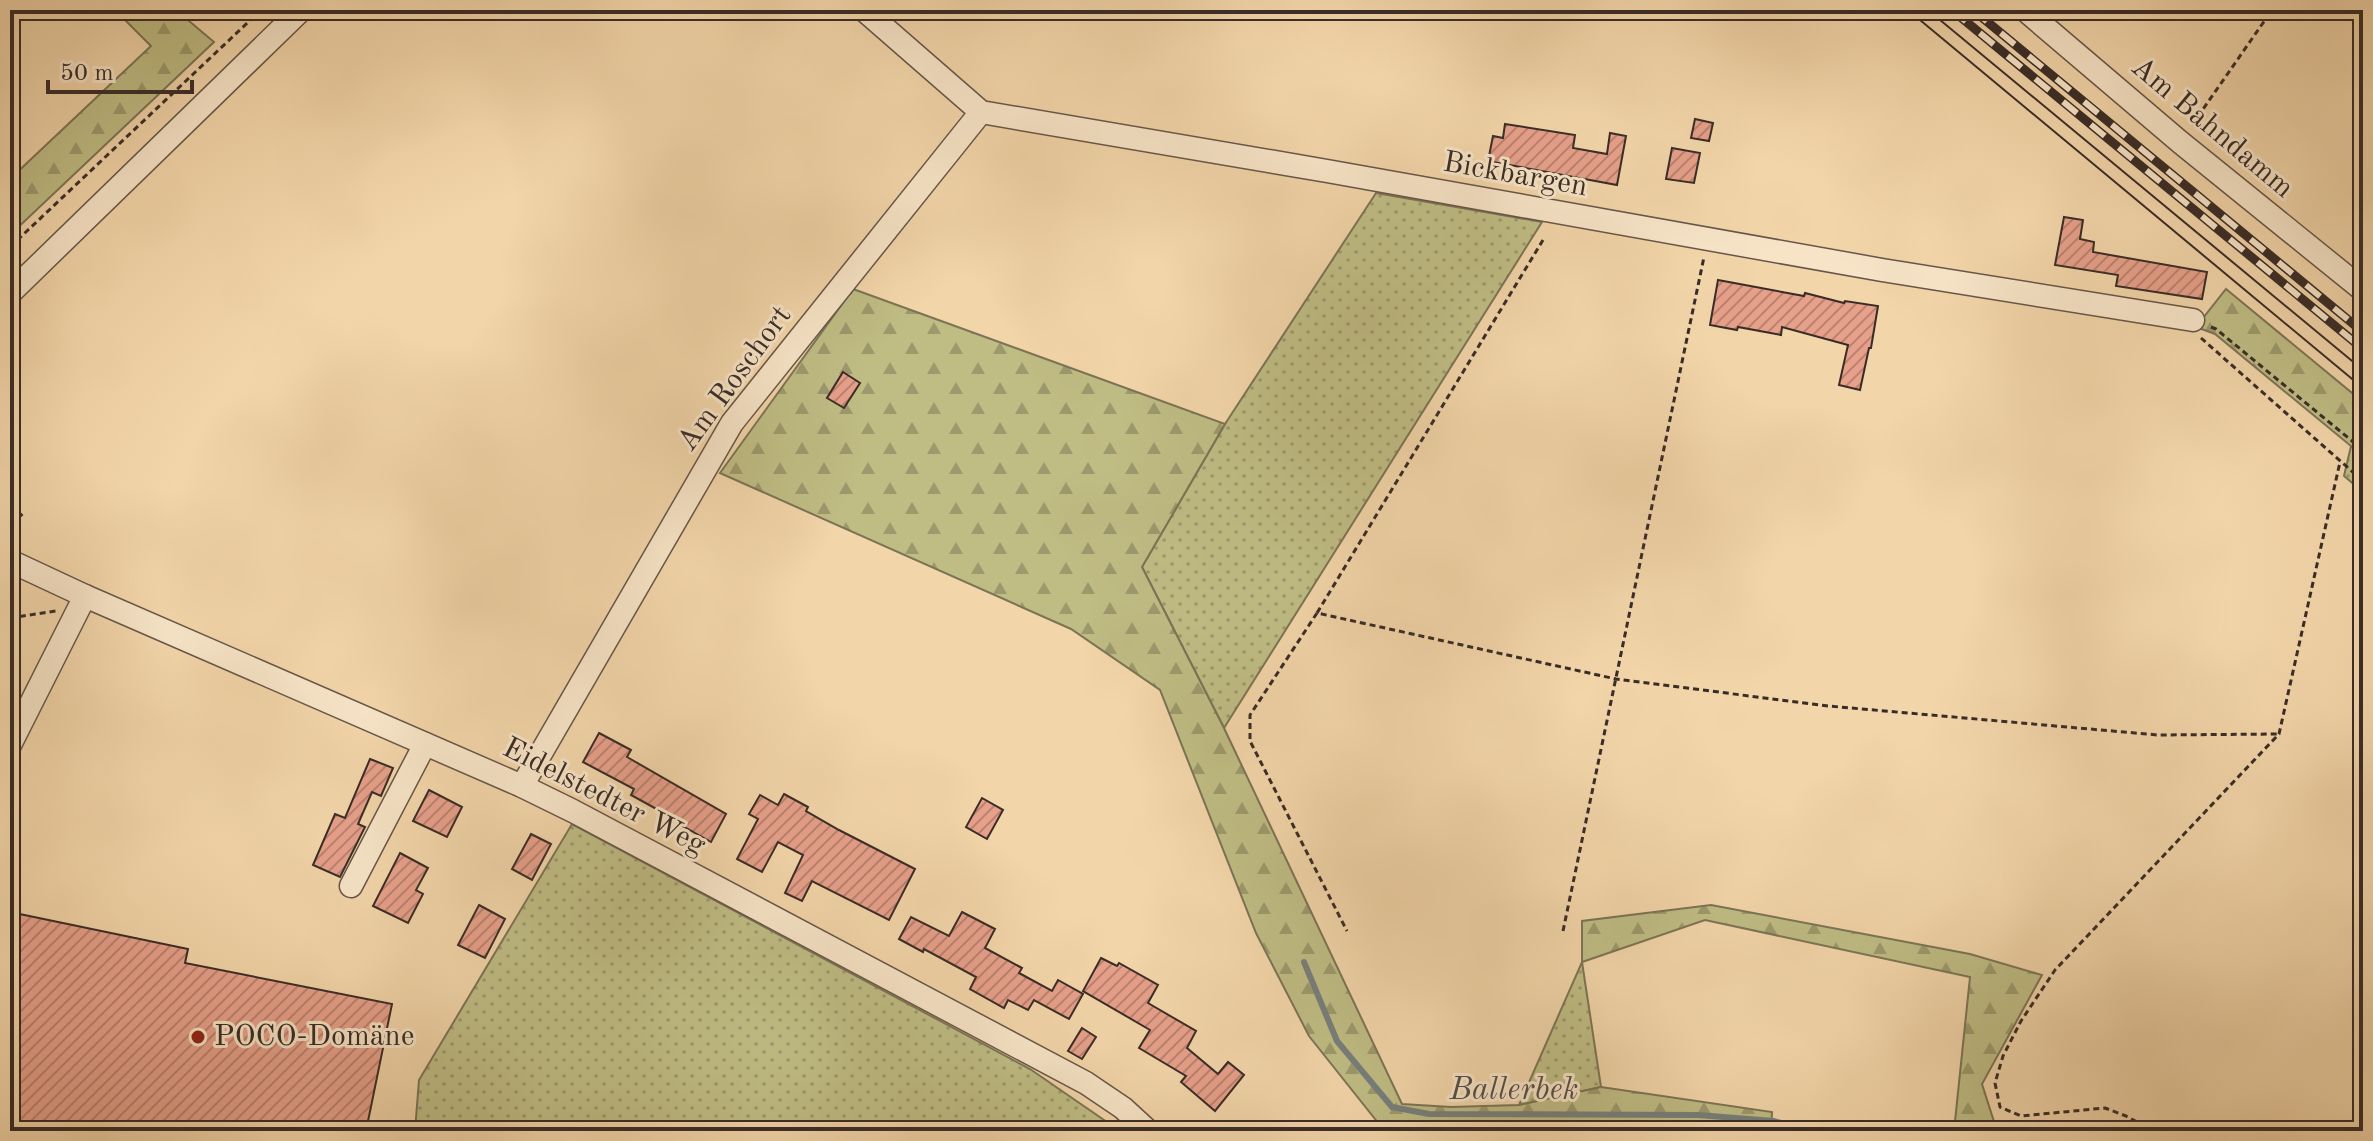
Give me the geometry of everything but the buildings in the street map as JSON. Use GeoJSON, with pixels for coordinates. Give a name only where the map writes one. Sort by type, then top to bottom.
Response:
{"type":"FeatureCollection","features":[{"type":"Feature","properties":{"kind":"street"},"geometry":{"type":"LineString","coordinates":[[10,293],[301,10]]}},
{"type":"Feature","properties":{"kind":"street"},"geometry":{"type":"LineString","coordinates":[[865,10],[981,112]]}},
{"type":"Feature","properties":{"kind":"street","name":"Am Bahndamm"},"geometry":{"type":"LineString","coordinates":[[2025,10],[2180,142],[2363,290]]}},
{"type":"Feature","properties":{"kind":"street","name":"Bickbargen"},"geometry":{"type":"LineString","coordinates":[[981,112],[1897,273],[2193,320]]}},
{"type":"Feature","properties":{"kind":"street","name":"Am Roschort"},"geometry":{"type":"LineString","coordinates":[[522,786],[732,423],[981,112]]}},
{"type":"Feature","properties":{"kind":"street","name":"Eidelstedter Weg"},"geometry":{"type":"LineString","coordinates":[[10,561],[82,602],[425,744],[587,818],[1086,1083],[1123,1108],[1148,1131]]}},
{"type":"Feature","properties":{"kind":"street"},"geometry":{"type":"LineString","coordinates":[[10,745],[82,602]]}},
{"type":"Feature","properties":{"kind":"street"},"geometry":{"type":"LineString","coordinates":[[351,886],[425,744]]}},
{"type":"Feature","properties":{"kind":"path"},"geometry":{"type":"LineString","coordinates":[[10,247],[261,10]]}},
{"type":"Feature","properties":{"kind":"path"},"geometry":{"type":"LineString","coordinates":[[2180,142],[2272,10]]}},
{"type":"Feature","properties":{"kind":"path"},"geometry":{"type":"LineString","coordinates":[[1563,931],[1708,239]]}},
{"type":"Feature","properties":{"kind":"path"},"geometry":{"type":"LineString","coordinates":[[1347,931],[1250,741],[1250,715],[1317,613],[1543,240]]}},
{"type":"Feature","properties":{"kind":"path"},"geometry":{"type":"LineString","coordinates":[[2193,320],[2202,340],[2363,481]]}},
{"type":"Feature","properties":{"kind":"path"},"geometry":{"type":"LineString","coordinates":[[2216,329],[2363,450]]}},
{"type":"Feature","properties":{"kind":"path"},"geometry":{"type":"LineString","coordinates":[[2154,1131],[2105,1108],[2021,1116],[2000,1107],[1995,1083],[2003,1056],[2021,1021],[2055,970],[2279,734],[2340,462]]}},
{"type":"Feature","properties":{"kind":"path"},"geometry":{"type":"LineString","coordinates":[[10,524],[25,512]]}},
{"type":"Feature","properties":{"kind":"path"},"geometry":{"type":"LineString","coordinates":[[10,618],[82,602]]}},
{"type":"Feature","properties":{"kind":"path"},"geometry":{"type":"LineString","coordinates":[[1317,613],[1616,679],[1828,706],[2158,735],[2279,734]]}},
{"type":"Feature","properties":{"kind":"green space"},"geometry":{"type":"Polygon","coordinates":[[[115,10],[176,10],[214,42],[10,235],[10,179],[151,46],[115,10]]]}},
{"type":"Feature","properties":{"kind":"green space"},"geometry":{"type":"Polygon","coordinates":[[[1376,193],[1542,222],[1224,728],[1142,567],[1225,424],[1376,193]]]}},
{"type":"Feature","properties":{"kind":"green space"},"geometry":{"type":"Polygon","coordinates":[[[853,289],[1225,424],[1142,567],[1224,728],[1402,1104],[1451,1107],[1519,1105],[1601,1087],[1772,1112],[1771,1131],[1383,1129],[1309,1036],[1256,933],[1160,690],[1071,629],[720,473],[853,289]]]}},
{"type":"Feature","properties":{"kind":"green space"},"geometry":{"type":"Polygon","coordinates":[[[2226,289],[2363,402],[2363,456],[2215,334],[2196,327],[2226,289]]]}},
{"type":"Feature","properties":{"kind":"green space"},"geometry":{"type":"Polygon","coordinates":[[[2351,446],[2363,456],[2363,492],[2344,476],[2351,446]]]}},
{"type":"Feature","properties":{"kind":"green space"},"geometry":{"type":"Polygon","coordinates":[[[572,824],[1030,1069],[1120,1131],[415,1131],[419,1080],[572,824]]]}},
{"type":"Feature","properties":{"kind":"green space"},"geometry":{"type":"Polygon","coordinates":[[[1711,905],[1970,954],[2042,975],[1982,1084],[1997,1131],[1954,1131],[1970,977],[1705,920],[1582,962],[1582,921],[1711,905]]]}},
{"type":"Feature","properties":{"kind":"green space"},"geometry":{"type":"Polygon","coordinates":[[[1582,962],[1601,1087],[1519,1105],[1582,962]]]}},
{"type":"Feature","properties":{"kind":"waterway","name":"Ballerbek"},"geometry":{"type":"LineString","coordinates":[[1304,962],[1337,1041],[1392,1107],[1429,1114],[1698,1115],[1774,1121],[1807,1131]]}},
{"type":"Feature","properties":{"kind":"tram line"},"geometry":{"type":"LineString","coordinates":[[1908,10],[2363,388]]}},
{"type":"Feature","properties":{"kind":"tram line"},"geometry":{"type":"LineString","coordinates":[[1928,10],[2363,370]]}},
{"type":"Feature","properties":{"kind":"railway"},"geometry":{"type":"LineString","coordinates":[[1952,10],[2363,349]]}},
{"type":"Feature","properties":{"kind":"railway"},"geometry":{"type":"LineString","coordinates":[[1973,10],[2363,332]]}},
{"type":"Feature","properties":{"kind":"place","name":"POCO-Domäne"},"geometry":{"type":"Point","coordinates":[198,1037]}}]}
